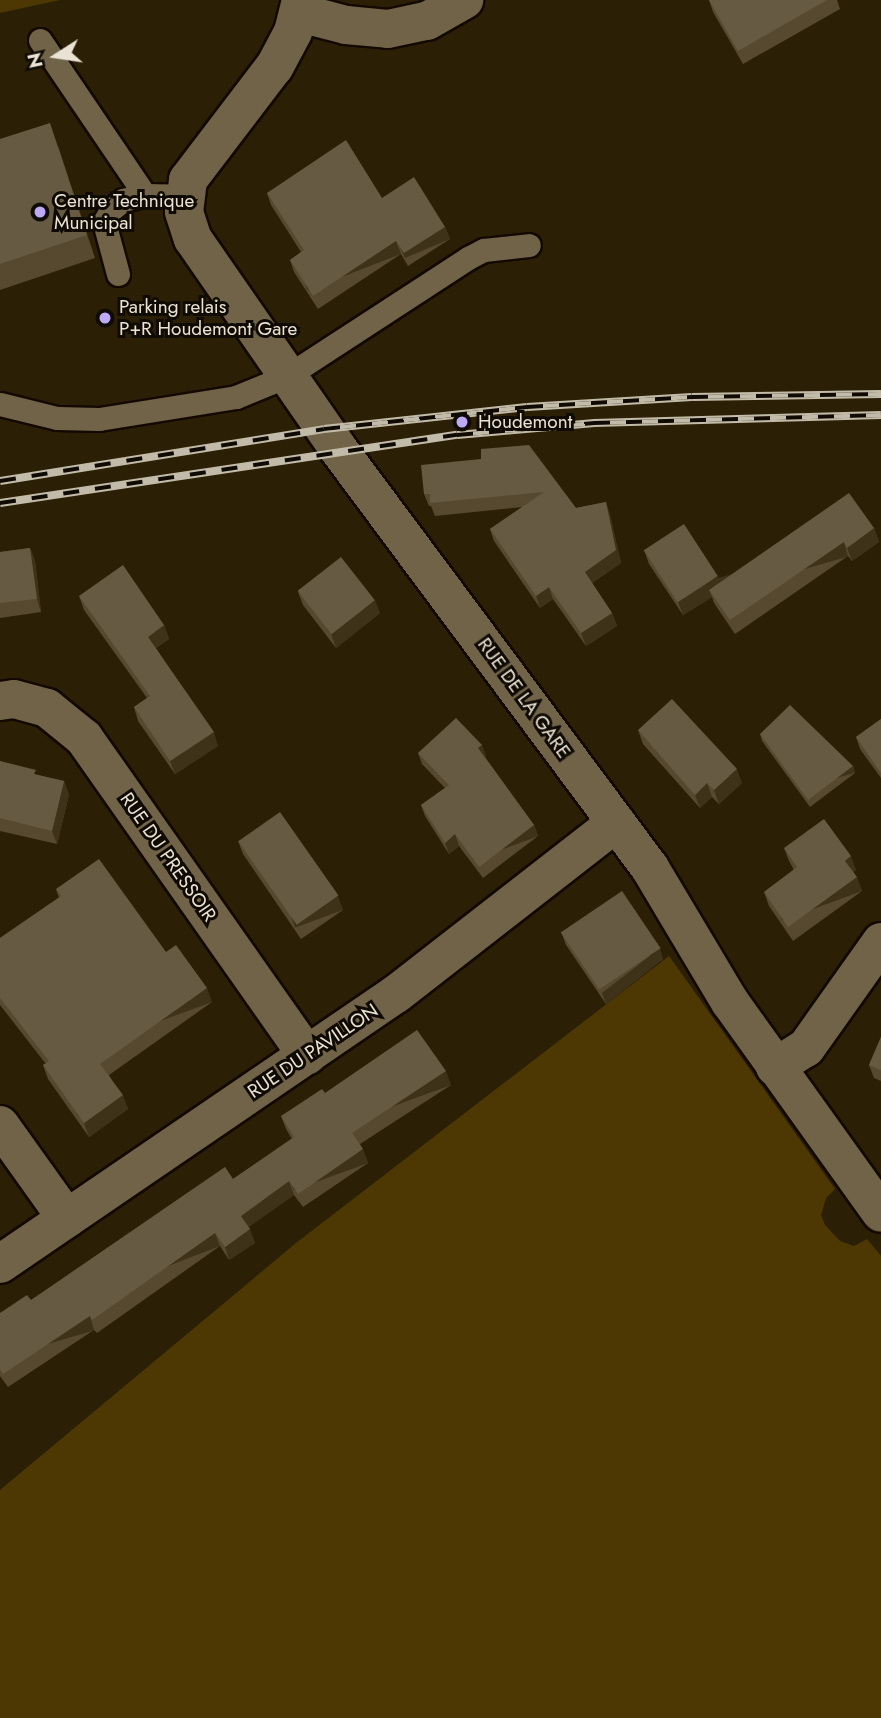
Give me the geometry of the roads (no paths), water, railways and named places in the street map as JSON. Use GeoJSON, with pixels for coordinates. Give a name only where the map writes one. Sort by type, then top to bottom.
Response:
{"type":"FeatureCollection","features":[{"type":"Feature","properties":{"kind":"street"},"geometry":{"type":"LineString","coordinates":[[186,188],[274,67],[301,6],[367,29],[388,29],[428,21],[464,0]]}},
{"type":"Feature","properties":{"kind":"street","name":"RUE DE LA GARE"},"geometry":{"type":"LineString","coordinates":[[186,188],[193,239],[287,376],[616,823],[775,1067],[881,1213]]}},
{"type":"Feature","properties":{"kind":"street","name":"RUE DU PRESSOIR"},"geometry":{"type":"LineString","coordinates":[[0,701],[14,699],[47,708],[84,738],[307,1055]]}},
{"type":"Feature","properties":{"kind":"street","name":"RUE DU PAVILLON"},"geometry":{"type":"LineString","coordinates":[[0,1264],[396,994],[616,823]]}},
{"type":"Feature","properties":{"kind":"street"},"geometry":{"type":"LineString","coordinates":[[775,1067],[806,1048],[881,942]]}},
{"type":"Feature","properties":{"kind":"street"},"geometry":{"type":"LineString","coordinates":[[0,1125],[66,1219]]}},
{"type":"Feature","properties":{"kind":"lane"},"geometry":{"type":"LineString","coordinates":[[40,40],[145,195]]}},
{"type":"Feature","properties":{"kind":"lane"},"geometry":{"type":"LineString","coordinates":[[117,274],[104,222],[123,200],[186,188]]}},
{"type":"Feature","properties":{"kind":"lane"},"geometry":{"type":"LineString","coordinates":[[0,404],[57,418],[99,419],[236,397],[287,376],[468,258],[484,250],[529,245]]}},
{"type":"Feature","properties":{"kind":"railway"},"geometry":{"type":"LineString","coordinates":[[0,481],[324,429],[527,407],[692,397],[881,394]]}},
{"type":"Feature","properties":{"kind":"railway"},"geometry":{"type":"LineString","coordinates":[[0,503],[457,435],[594,423],[881,415]]}},
{"type":"Feature","properties":{"kind":"place","name":"Centre Technique Municipal"},"geometry":{"type":"Point","coordinates":[40,212]}},
{"type":"Feature","properties":{"kind":"place","name":"Parking relais P+R Houdemont Gare"},"geometry":{"type":"Point","coordinates":[105,318]}},
{"type":"Feature","properties":{"kind":"place","name":"Houdemont"},"geometry":{"type":"Point","coordinates":[462,422]}}]}
